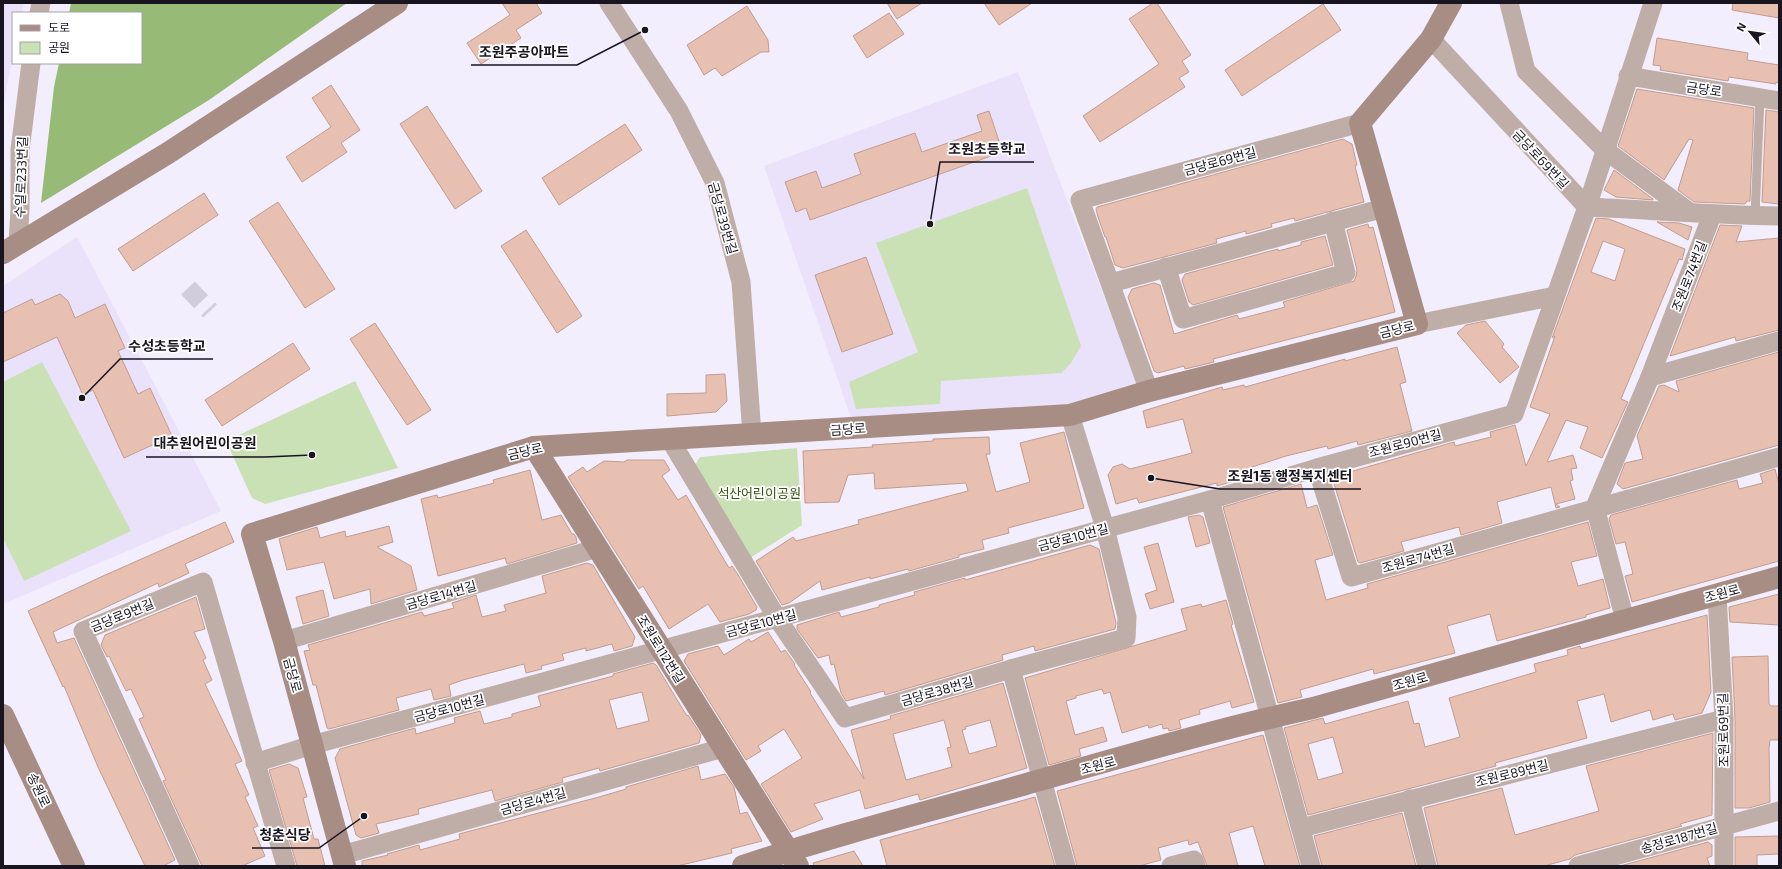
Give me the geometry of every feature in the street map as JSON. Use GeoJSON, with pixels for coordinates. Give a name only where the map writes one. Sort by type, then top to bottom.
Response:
{"type":"FeatureCollection","features":[{"type":"Feature","properties":{"kind":"street"},"geometry":{"type":"LineString","coordinates":[[10,248],[168,153],[397,3]]}},
{"type":"Feature","properties":{"kind":"street","name":"금당로39번길"},"geometry":{"type":"LineString","coordinates":[[609,3],[679,111],[715,183],[741,282],[752,435]]}},
{"type":"Feature","properties":{"kind":"street"},"geometry":{"type":"LineString","coordinates":[[1417,324],[1360,123],[1430,39],[1451,3]]}},
{"type":"Feature","properties":{"kind":"street"},"geometry":{"type":"LineString","coordinates":[[1509,3],[1526,71],[1605,150],[1688,212]]}},
{"type":"Feature","properties":{"kind":"street"},"geometry":{"type":"LineString","coordinates":[[1555,296],[1587,207],[1628,76],[1653,3]]}},
{"type":"Feature","properties":{"kind":"street","name":"금당로69번길"},"geometry":{"type":"LineString","coordinates":[[1430,39],[1587,207]]}},
{"type":"Feature","properties":{"kind":"street","name":"수일로233번길"},"geometry":{"type":"LineString","coordinates":[[10,248],[20,210],[20,150],[31,64]]}},
{"type":"Feature","properties":{"kind":"street","name":"금당로"},"geometry":{"type":"LineString","coordinates":[[1628,76],[1779,101]]}},
{"type":"Feature","properties":{"kind":"street","name":"금당로69번길"},"geometry":{"type":"LineString","coordinates":[[1111,283],[1080,200],[1360,123]]}},
{"type":"Feature","properties":{"kind":"street"},"geometry":{"type":"LineString","coordinates":[[1587,207],[1688,212],[1712,215],[1779,216]]}},
{"type":"Feature","properties":{"kind":"street"},"geometry":{"type":"LineString","coordinates":[[1149,391],[1111,283],[1384,208]]}},
{"type":"Feature","properties":{"kind":"street","name":"조원로74번길"},"geometry":{"type":"LineString","coordinates":[[1595,507],[1650,377],[1712,215]]}},
{"type":"Feature","properties":{"kind":"street"},"geometry":{"type":"LineString","coordinates":[[1166,267],[1183,319],[1346,273],[1333,221]]}},
{"type":"Feature","properties":{"kind":"street","name":"금당로"},"geometry":{"type":"LineString","coordinates":[[344,860],[284,641],[252,534],[534,447],[1070,415],[1149,391],[1417,324],[1555,296]]}},
{"type":"Feature","properties":{"kind":"street","name":"조원로90번길"},"geometry":{"type":"LineString","coordinates":[[1210,500],[1317,468],[1514,414],[1555,296]]}},
{"type":"Feature","properties":{"kind":"street"},"geometry":{"type":"LineString","coordinates":[[1650,377],[1779,341]]}},
{"type":"Feature","properties":{"kind":"street","name":"금당로38번길"},"geometry":{"type":"LineString","coordinates":[[669,438],[777,618],[845,718],[1011,669],[1126,638],[1127,617],[1105,528],[1070,415]]}},
{"type":"Feature","properties":{"kind":"street","name":"조원로112번길"},"geometry":{"type":"LineString","coordinates":[[534,447],[793,858]]}},
{"type":"Feature","properties":{"kind":"street","name":"조원로74번길"},"geometry":{"type":"LineString","coordinates":[[1317,468],[1351,577],[1595,507],[1779,457]]}},
{"type":"Feature","properties":{"kind":"street"},"geometry":{"type":"LineString","coordinates":[[1210,500],[1311,866]]}},
{"type":"Feature","properties":{"kind":"street","name":"금당로10번길"},"geometry":{"type":"LineString","coordinates":[[312,745],[1210,500]]}},
{"type":"Feature","properties":{"kind":"street"},"geometry":{"type":"LineString","coordinates":[[1595,507],[1625,620]]}},
{"type":"Feature","properties":{"kind":"street","name":"금당로14번길"},"geometry":{"type":"LineString","coordinates":[[284,641],[598,548]]}},
{"type":"Feature","properties":{"kind":"street","name":"조원로"},"geometry":{"type":"LineString","coordinates":[[743,866],[793,858],[1041,780],[1270,718],[1313,708],[1779,577]]}},
{"type":"Feature","properties":{"kind":"street","name":"금당로9번길"},"geometry":{"type":"LineString","coordinates":[[190,866],[83,631],[203,582],[286,866]]}},
{"type":"Feature","properties":{"kind":"street","name":"조원로69번길"},"geometry":{"type":"LineString","coordinates":[[1717,595],[1724,719],[1724,866]]}},
{"type":"Feature","properties":{"kind":"street"},"geometry":{"type":"LineString","coordinates":[[1011,669],[1066,866]]}},
{"type":"Feature","properties":{"kind":"street","name":"송원로"},"geometry":{"type":"LineString","coordinates":[[3,715],[74,866]]}},
{"type":"Feature","properties":{"kind":"street","name":"조원로89번길"},"geometry":{"type":"LineString","coordinates":[[1301,828],[1724,719]]}},
{"type":"Feature","properties":{"kind":"street"},"geometry":{"type":"LineString","coordinates":[[255,763],[312,745]]}},
{"type":"Feature","properties":{"kind":"street","name":"금당로4번길"},"geometry":{"type":"LineString","coordinates":[[344,860],[723,748]]}},
{"type":"Feature","properties":{"kind":"street"},"geometry":{"type":"LineString","coordinates":[[1410,799],[1427,866]]}},
{"type":"Feature","properties":{"kind":"street","name":"송정로187번길"},"geometry":{"type":"LineString","coordinates":[[1578,866],[1779,811]]}},
{"type":"Feature","properties":{"kind":"street"},"geometry":{"type":"LineString","coordinates":[[1171,866],[1194,860],[1196,866]]}},
{"type":"Feature","properties":{"kind":"lane"},"geometry":{"type":"LineString","coordinates":[[1755,215],[1760,98]]}},
{"type":"Feature","properties":{"kind":"shaded area"},"geometry":{"type":"Polygon","coordinates":[[[3,3],[24,3],[22,12],[12,12],[12,62],[3,105],[3,3]]]}},
{"type":"Feature","properties":{"kind":"shaded area"},"geometry":{"type":"Polygon","coordinates":[[[1018,72],[1139,388],[1084,403],[852,421],[764,166],[1018,72]]]}},
{"type":"Feature","properties":{"kind":"shaded area"},"geometry":{"type":"Polygon","coordinates":[[[77,237],[221,511],[3,604],[3,286],[77,237]]]}},
{"type":"Feature","properties":{"kind":"green space"},"geometry":{"type":"Polygon","coordinates":[[[71,3],[347,3],[209,100],[41,203],[54,87],[59,64],[142,64],[142,12],[69,12],[71,3]]]}},
{"type":"Feature","properties":{"kind":"green space"},"geometry":{"type":"Polygon","coordinates":[[[1027,188],[1081,346],[1071,363],[1061,373],[941,381],[940,404],[856,409],[849,382],[918,352],[876,243],[1027,188]]]}},
{"type":"Feature","properties":{"kind":"green space"},"geometry":{"type":"Polygon","coordinates":[[[42,362],[131,531],[24,581],[3,538],[3,382],[42,362]]]}},
{"type":"Feature","properties":{"kind":"green space"},"geometry":{"type":"Polygon","coordinates":[[[355,381],[398,468],[265,504],[252,498],[226,441],[355,381]]]}},
{"type":"Feature","properties":{"kind":"green space","name":"석산어린이공원"},"geometry":{"type":"Polygon","coordinates":[[[797,448],[802,525],[750,558],[695,465],[700,457],[797,448]]]}},
{"type":"Feature","properties":{"kind":"building"},"geometry":{"type":"Polygon","coordinates":[[[502,3],[536,3],[542,13],[516,30],[521,38],[481,64],[467,43],[510,15],[502,3]]]}},
{"type":"Feature","properties":{"kind":"building"},"geometry":{"type":"Polygon","coordinates":[[[887,3],[922,3],[897,19],[887,3]]]}},
{"type":"Feature","properties":{"kind":"building"},"geometry":{"type":"Polygon","coordinates":[[[984,3],[1032,3],[999,25],[984,3]]]}},
{"type":"Feature","properties":{"kind":"building"},"geometry":{"type":"Polygon","coordinates":[[[1153,3],[1157,3],[1191,55],[1182,61],[1189,72],[1179,78],[1185,87],[1100,142],[1083,116],[1159,64],[1129,19],[1153,3]]]}},
{"type":"Feature","properties":{"kind":"building"},"geometry":{"type":"Polygon","coordinates":[[[1733,3],[1779,3],[1779,18],[1732,10],[1733,3]]]}},
{"type":"Feature","properties":{"kind":"building"},"geometry":{"type":"Polygon","coordinates":[[[1323,4],[1341,30],[1242,96],[1225,70],[1323,4]]]}},
{"type":"Feature","properties":{"kind":"building"},"geometry":{"type":"Polygon","coordinates":[[[747,6],[768,40],[769,52],[761,52],[722,76],[715,68],[704,75],[687,45],[747,6]]]}},
{"type":"Feature","properties":{"kind":"building"},"geometry":{"type":"Polygon","coordinates":[[[889,13],[904,34],[867,58],[853,36],[889,13]]]}},
{"type":"Feature","properties":{"kind":"building"},"geometry":{"type":"Polygon","coordinates":[[[1657,38],[1748,53],[1747,60],[1779,65],[1779,83],[1776,82],[1776,84],[1729,77],[1728,81],[1660,70],[1661,66],[1653,65],[1657,38]]]}},
{"type":"Feature","properties":{"kind":"building"},"geometry":{"type":"Polygon","coordinates":[[[331,85],[360,130],[341,143],[347,152],[302,182],[286,157],[331,127],[312,98],[331,85]]]}},
{"type":"Feature","properties":{"kind":"building"},"geometry":{"type":"Polygon","coordinates":[[[1637,89],[1754,108],[1750,201],[1747,201],[1745,204],[1694,202],[1678,190],[1693,140],[1689,139],[1664,180],[1618,146],[1637,89]]]}},
{"type":"Feature","properties":{"kind":"building"},"geometry":{"type":"Polygon","coordinates":[[[427,106],[482,191],[455,209],[400,124],[427,106]]]}},
{"type":"Feature","properties":{"kind":"building"},"geometry":{"type":"Polygon","coordinates":[[[1766,110],[1779,112],[1779,204],[1762,202],[1766,110]]]}},
{"type":"Feature","properties":{"kind":"building"},"geometry":{"type":"Polygon","coordinates":[[[989,111],[999,141],[988,146],[991,156],[810,220],[806,208],[796,212],[785,182],[816,171],[822,188],[861,174],[854,154],[915,133],[922,152],[982,131],[977,115],[989,111]]]}},
{"type":"Feature","properties":{"kind":"building"},"geometry":{"type":"Polygon","coordinates":[[[625,124],[642,150],[559,205],[542,178],[625,124]]]}},
{"type":"Feature","properties":{"kind":"building"},"geometry":{"type":"Polygon","coordinates":[[[1343,139],[1352,144],[1357,165],[1355,166],[1364,202],[1295,221],[1294,218],[1271,224],[1272,227],[1246,234],[1246,231],[1216,239],[1217,243],[1123,268],[1115,265],[1098,217],[1097,207],[1343,139]]]}},
{"type":"Feature","properties":{"kind":"building"},"geometry":{"type":"Polygon","coordinates":[[[1614,170],[1653,200],[1616,197],[1604,190],[1614,170]]]}},
{"type":"Feature","properties":{"kind":"building"},"geometry":{"type":"Polygon","coordinates":[[[204,193],[218,215],[133,271],[118,249],[204,193]]]}},
{"type":"Feature","properties":{"kind":"building"},"geometry":{"type":"Polygon","coordinates":[[[278,202],[335,289],[305,308],[249,221],[278,202]]]}},
{"type":"Feature","properties":{"kind":"building"},"geometry":{"type":"Polygon","coordinates":[[[1596,218],[1609,219],[1685,249],[1682,260],[1679,259],[1621,399],[1628,402],[1602,458],[1580,448],[1588,427],[1566,420],[1547,462],[1573,455],[1577,468],[1571,469],[1573,480],[1570,481],[1575,499],[1556,504],[1560,507],[1556,508],[1551,487],[1497,502],[1502,523],[1461,535],[1459,527],[1401,542],[1404,551],[1360,563],[1358,562],[1332,477],[1454,442],[1455,446],[1491,437],[1490,432],[1515,425],[1526,466],[1550,414],[1530,407],[1555,336],[1552,338],[1596,218]],[[1603,241],[1591,272],[1615,281],[1625,249],[1603,241]]]}},
{"type":"Feature","properties":{"kind":"building"},"geometry":{"type":"Polygon","coordinates":[[[1657,222],[1679,223],[1692,227],[1688,240],[1657,222]]]}},
{"type":"Feature","properties":{"kind":"building"},"geometry":{"type":"Polygon","coordinates":[[[1368,224],[1369,228],[1373,227],[1395,312],[1213,359],[1214,362],[1185,369],[1184,366],[1158,373],[1154,371],[1128,297],[1132,289],[1154,283],[1160,285],[1174,334],[1237,315],[1239,319],[1285,307],[1283,302],[1354,281],[1357,270],[1347,230],[1368,224]]]}},
{"type":"Feature","properties":{"kind":"building"},"geometry":{"type":"Polygon","coordinates":[[[1720,225],[1742,226],[1736,242],[1779,238],[1779,330],[1736,341],[1735,337],[1670,356],[1720,225]]]}},
{"type":"Feature","properties":{"kind":"building"},"geometry":{"type":"Polygon","coordinates":[[[526,230],[582,316],[557,333],[501,246],[526,230]]]}},
{"type":"Feature","properties":{"kind":"building"},"geometry":{"type":"Polygon","coordinates":[[[1325,236],[1333,265],[1193,305],[1189,302],[1182,280],[1185,274],[1278,249],[1278,251],[1301,245],[1301,242],[1325,236]]]}},
{"type":"Feature","properties":{"kind":"building"},"geometry":{"type":"Polygon","coordinates":[[[866,257],[893,334],[842,352],[815,275],[866,257]]]}},
{"type":"Feature","properties":{"kind":"building"},"geometry":{"type":"Polygon","coordinates":[[[60,294],[68,301],[75,318],[105,304],[125,348],[118,351],[138,394],[150,388],[172,436],[124,458],[93,390],[83,395],[57,337],[3,362],[3,313],[32,299],[35,305],[60,294]]]}},
{"type":"Feature","properties":{"kind":"building"},"geometry":{"type":"Polygon","coordinates":[[[1485,321],[1504,344],[1502,347],[1519,367],[1500,383],[1457,333],[1466,325],[1485,321]]]}},
{"type":"Feature","properties":{"kind":"building"},"geometry":{"type":"Polygon","coordinates":[[[375,323],[431,410],[407,425],[350,339],[375,323]]]}},
{"type":"Feature","properties":{"kind":"building"},"geometry":{"type":"Polygon","coordinates":[[[293,343],[310,369],[222,426],[205,400],[293,343]]]}},
{"type":"Feature","properties":{"kind":"building"},"geometry":{"type":"Polygon","coordinates":[[[1397,347],[1406,382],[1400,384],[1412,431],[1358,445],[1357,441],[1328,449],[1327,446],[1286,456],[1252,467],[1254,475],[1217,486],[1217,483],[1139,503],[1137,498],[1116,504],[1108,475],[1113,467],[1122,464],[1130,469],[1192,453],[1183,419],[1147,428],[1143,411],[1222,387],[1223,390],[1244,385],[1245,387],[1345,359],[1345,361],[1397,347]]]}},
{"type":"Feature","properties":{"kind":"building"},"geometry":{"type":"Polygon","coordinates":[[[1779,352],[1779,445],[1623,489],[1617,484],[1625,463],[1643,459],[1637,436],[1659,386],[1664,385],[1679,392],[1676,381],[1779,352]]]}},
{"type":"Feature","properties":{"kind":"building"},"geometry":{"type":"Polygon","coordinates":[[[725,374],[727,401],[716,412],[667,416],[667,394],[706,393],[706,375],[725,374]]]}},
{"type":"Feature","properties":{"kind":"building"},"geometry":{"type":"Polygon","coordinates":[[[1064,432],[1084,508],[1008,528],[1009,533],[982,540],[984,549],[959,555],[959,557],[909,571],[908,569],[870,579],[870,577],[822,590],[820,581],[789,603],[782,605],[756,561],[793,537],[796,541],[859,524],[858,520],[968,491],[966,483],[875,489],[874,473],[848,475],[839,502],[805,503],[803,451],[873,447],[872,445],[933,441],[933,439],[989,437],[990,454],[986,454],[996,492],[1030,482],[1020,443],[1064,432]]]}},
{"type":"Feature","properties":{"kind":"building"},"geometry":{"type":"Polygon","coordinates":[[[627,460],[664,460],[670,470],[662,476],[678,500],[686,495],[729,568],[732,566],[737,573],[757,607],[756,610],[749,614],[720,622],[708,604],[669,629],[643,586],[639,589],[568,477],[583,467],[587,472],[604,461],[624,462],[627,460]]]}},
{"type":"Feature","properties":{"kind":"building"},"geometry":{"type":"Polygon","coordinates":[[[1775,469],[1779,484],[1779,561],[1632,602],[1625,576],[1633,574],[1625,542],[1616,544],[1609,519],[1611,515],[1737,480],[1739,489],[1763,483],[1760,474],[1775,469]]]}},
{"type":"Feature","properties":{"kind":"building"},"geometry":{"type":"Polygon","coordinates":[[[530,470],[542,520],[561,515],[572,534],[576,537],[577,543],[507,564],[505,558],[438,576],[421,499],[437,495],[438,498],[494,483],[493,480],[530,470]]]}},
{"type":"Feature","properties":{"kind":"building"},"geometry":{"type":"Polygon","coordinates":[[[1301,484],[1307,508],[1317,505],[1333,555],[1315,560],[1326,600],[1368,588],[1367,584],[1588,522],[1597,556],[1571,562],[1578,586],[1603,579],[1610,608],[1586,615],[1586,617],[1497,641],[1490,614],[1447,626],[1455,653],[1374,674],[1373,669],[1300,690],[1302,697],[1278,703],[1223,507],[1301,484]]]}},
{"type":"Feature","properties":{"kind":"building"},"geometry":{"type":"Polygon","coordinates":[[[1199,515],[1203,517],[1210,543],[1196,547],[1188,517],[1199,515]]]}},
{"type":"Feature","properties":{"kind":"building"},"geometry":{"type":"Polygon","coordinates":[[[225,522],[234,542],[185,564],[189,573],[159,587],[158,583],[53,632],[57,643],[74,638],[175,860],[163,866],[145,866],[98,767],[64,686],[63,687],[28,611],[225,522]]]}},
{"type":"Feature","properties":{"kind":"building"},"geometry":{"type":"Polygon","coordinates":[[[389,526],[393,542],[377,547],[411,566],[417,590],[371,604],[370,589],[334,599],[324,562],[287,570],[279,539],[317,527],[320,538],[345,531],[346,537],[389,526]]]}},
{"type":"Feature","properties":{"kind":"building"},"geometry":{"type":"Polygon","coordinates":[[[1158,543],[1174,602],[1150,609],[1145,594],[1157,590],[1144,547],[1158,543]]]}},
{"type":"Feature","properties":{"kind":"building"},"geometry":{"type":"Polygon","coordinates":[[[1090,545],[1099,549],[1116,623],[1115,629],[1035,651],[1034,646],[1002,655],[1003,660],[885,695],[884,691],[846,701],[841,693],[834,664],[831,665],[829,655],[818,658],[797,629],[797,625],[839,612],[841,617],[879,607],[879,605],[915,595],[914,592],[965,578],[965,580],[1090,545]]]}},
{"type":"Feature","properties":{"kind":"building"},"geometry":{"type":"Polygon","coordinates":[[[587,563],[593,565],[635,637],[632,646],[614,651],[612,644],[586,651],[586,648],[562,654],[564,660],[541,666],[542,669],[526,673],[524,664],[463,680],[449,685],[451,696],[434,700],[431,689],[396,698],[399,710],[329,729],[327,728],[316,685],[313,685],[304,651],[310,650],[308,645],[422,612],[424,616],[454,608],[452,603],[476,595],[482,617],[506,611],[504,605],[546,593],[542,576],[587,563]]]}},
{"type":"Feature","properties":{"kind":"building"},"geometry":{"type":"Polygon","coordinates":[[[323,590],[329,616],[303,624],[296,597],[323,590]]]}},
{"type":"Feature","properties":{"kind":"building"},"geometry":{"type":"Polygon","coordinates":[[[1779,594],[1779,625],[1730,622],[1729,607],[1779,594]]]}},
{"type":"Feature","properties":{"kind":"building"},"geometry":{"type":"Polygon","coordinates":[[[196,597],[205,629],[194,632],[206,658],[203,660],[212,680],[205,684],[242,761],[235,764],[249,795],[245,797],[258,826],[253,828],[265,856],[242,866],[202,866],[163,781],[166,780],[139,719],[144,717],[131,689],[126,691],[109,656],[107,657],[101,645],[105,635],[196,597]]]}},
{"type":"Feature","properties":{"kind":"building"},"geometry":{"type":"Polygon","coordinates":[[[1226,600],[1233,624],[1231,625],[1254,702],[1232,708],[1230,701],[1199,710],[1200,714],[1179,720],[1181,728],[1169,731],[1168,728],[1163,729],[1162,724],[1149,728],[1148,725],[1122,733],[1110,692],[1104,694],[1102,689],[1076,696],[1076,698],[1066,701],[1075,735],[1103,727],[1107,741],[1079,749],[1081,756],[1049,765],[1025,678],[1187,630],[1181,609],[1201,604],[1202,607],[1226,600]]]}},
{"type":"Feature","properties":{"kind":"building"},"geometry":{"type":"Polygon","coordinates":[[[1707,615],[1711,692],[1702,713],[1675,720],[1673,714],[1653,720],[1650,710],[1611,722],[1604,694],[1577,701],[1587,738],[1495,763],[1496,766],[1308,815],[1284,728],[1323,718],[1325,724],[1408,701],[1414,724],[1419,723],[1425,747],[1460,737],[1449,698],[1536,672],[1534,664],[1568,655],[1567,650],[1580,646],[1581,649],[1707,615]],[[1333,737],[1308,744],[1318,780],[1343,773],[1333,737]]]}},
{"type":"Feature","properties":{"kind":"building"},"geometry":{"type":"Polygon","coordinates":[[[768,632],[781,652],[785,650],[795,664],[794,665],[811,692],[810,693],[864,779],[851,730],[891,719],[890,716],[1003,683],[1027,768],[920,800],[918,794],[865,809],[860,790],[814,804],[823,819],[791,832],[761,784],[802,758],[784,729],[758,746],[761,751],[746,760],[684,661],[688,654],[718,646],[724,655],[749,639],[751,642],[768,632]],[[944,720],[893,734],[906,780],[952,767],[947,748],[951,747],[944,720]],[[990,720],[965,727],[966,729],[962,730],[969,754],[997,746],[990,720]]]}},
{"type":"Feature","properties":{"kind":"building"},"geometry":{"type":"Polygon","coordinates":[[[1768,656],[1769,704],[1771,706],[1779,706],[1779,740],[1770,740],[1769,748],[1770,802],[1749,808],[1735,808],[1735,719],[1732,657],[1768,656]]]}},
{"type":"Feature","properties":{"kind":"building"},"geometry":{"type":"Polygon","coordinates":[[[653,663],[656,665],[687,716],[688,715],[701,735],[699,743],[600,771],[599,768],[562,778],[563,782],[495,801],[492,790],[418,809],[419,814],[376,824],[379,833],[361,838],[356,835],[335,758],[340,749],[415,728],[416,734],[455,723],[454,718],[480,711],[484,724],[512,717],[512,714],[541,706],[538,696],[613,676],[613,674],[653,663]],[[642,692],[609,700],[617,729],[649,721],[642,692]]]}},
{"type":"Feature","properties":{"kind":"building"},"geometry":{"type":"Polygon","coordinates":[[[1713,733],[1712,815],[1680,824],[1682,826],[1575,855],[1570,859],[1544,866],[1438,866],[1424,808],[1502,788],[1515,835],[1599,811],[1586,766],[1713,733]]]}},
{"type":"Feature","properties":{"kind":"building"},"geometry":{"type":"Polygon","coordinates":[[[1263,735],[1300,866],[1265,866],[1253,826],[1229,833],[1238,866],[1207,866],[1198,842],[1189,845],[1188,840],[1158,848],[1161,860],[1139,866],[1077,866],[1057,791],[1263,735]]]}},
{"type":"Feature","properties":{"kind":"building"},"geometry":{"type":"Polygon","coordinates":[[[289,764],[298,768],[307,797],[303,798],[314,839],[318,839],[325,866],[297,866],[269,770],[289,764]]]}},
{"type":"Feature","properties":{"kind":"building"},"geometry":{"type":"Polygon","coordinates":[[[698,766],[701,780],[725,774],[734,787],[740,814],[747,812],[762,841],[731,849],[732,853],[677,866],[362,866],[362,861],[388,855],[387,854],[419,845],[420,850],[460,839],[459,834],[599,797],[626,789],[626,787],[698,766]]]}},
{"type":"Feature","properties":{"kind":"building"},"geometry":{"type":"Polygon","coordinates":[[[1035,797],[1055,866],[887,866],[880,840],[1035,797]]]}},
{"type":"Feature","properties":{"kind":"building"},"geometry":{"type":"Polygon","coordinates":[[[1402,813],[1416,866],[1322,866],[1314,836],[1402,813]]]}},
{"type":"Feature","properties":{"kind":"building"},"geometry":{"type":"Polygon","coordinates":[[[1779,836],[1779,854],[1757,855],[1757,866],[1735,866],[1735,837],[1779,836]]]}},
{"type":"Feature","properties":{"kind":"building"},"geometry":{"type":"Polygon","coordinates":[[[1708,842],[1712,845],[1712,856],[1707,858],[1710,866],[1620,866],[1708,842]]]}},
{"type":"Feature","properties":{"kind":"building"},"geometry":{"type":"Polygon","coordinates":[[[854,851],[863,866],[814,866],[813,863],[854,851]]]}},
{"type":"Feature","properties":{"kind":"tunnel"},"geometry":{"type":"LineString","coordinates":[[188,288],[210,311]]}},
{"type":"Feature","properties":{"kind":"place","name":"조원주공아파트"},"geometry":{"type":"Point","coordinates":[645,30]}},
{"type":"Feature","properties":{"kind":"place","name":"조원초등학교"},"geometry":{"type":"Point","coordinates":[930,224]}},
{"type":"Feature","properties":{"kind":"place","name":"수성초등학교"},"geometry":{"type":"Point","coordinates":[82,398]}},
{"type":"Feature","properties":{"kind":"place","name":"대추원어린이공원"},"geometry":{"type":"Point","coordinates":[312,455]}},
{"type":"Feature","properties":{"kind":"place","name":"조원1동 행정복지센터"},"geometry":{"type":"Point","coordinates":[1151,478]}},
{"type":"Feature","properties":{"kind":"place","name":"청춘식당"},"geometry":{"type":"Point","coordinates":[364,816]}}]}
